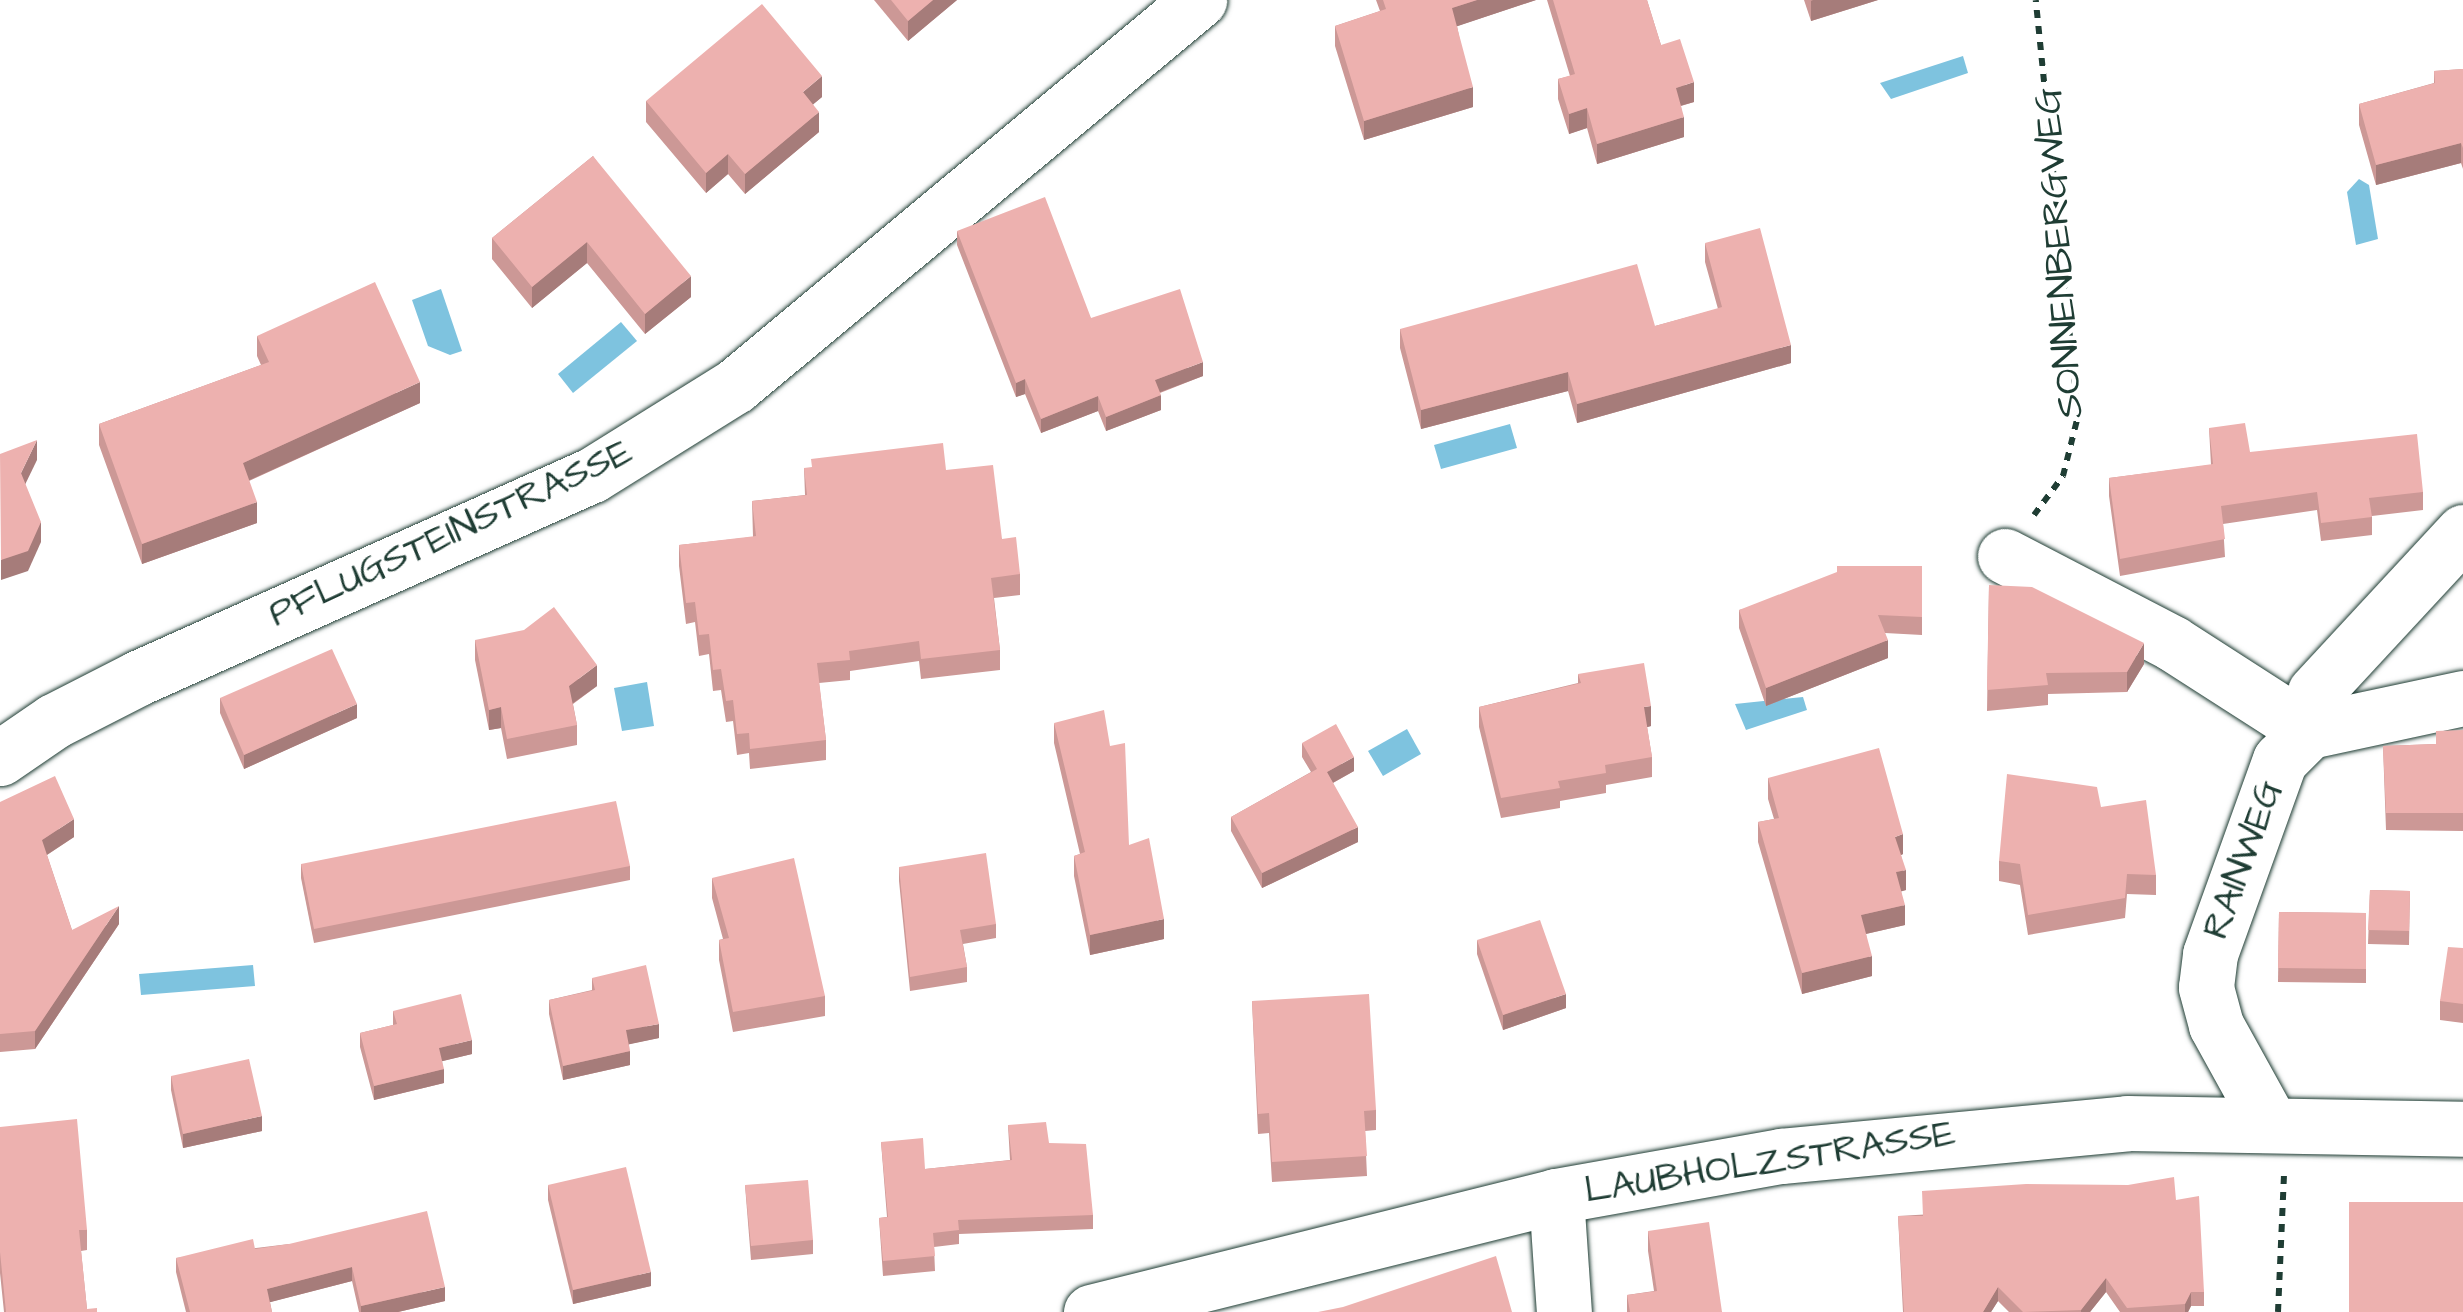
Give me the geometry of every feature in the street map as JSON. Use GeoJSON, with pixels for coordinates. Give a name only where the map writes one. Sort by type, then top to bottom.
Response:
{"type":"FeatureCollection","features":[{"type":"Feature","properties":{"kind":"street","name":"PFLUGSTEINSTRASSE"},"geometry":{"type":"LineString","coordinates":[[0,758],[138,678],[592,475],[736,386],[1199,0]]}},
{"type":"Feature","properties":{"kind":"street","name":"RAINWEG"},"geometry":{"type":"LineString","coordinates":[[2270,1123],[2216,1025],[2206,986],[2210,954],[2280,760],[2310,730],[2316,692],[2463,532]]}},
{"type":"Feature","properties":{"kind":"street"},"geometry":{"type":"LineString","coordinates":[[2005,556],[2172,643],[2310,730],[2463,698]]}},
{"type":"Feature","properties":{"kind":"street","name":"LAUBHOLZSTRASSE"},"geometry":{"type":"LineString","coordinates":[[1091,1312],[1556,1196],[1690,1170],[1962,1134],[2127,1123],[2463,1130]]}},
{"type":"Feature","properties":{"kind":"street"},"geometry":{"type":"LineString","coordinates":[[1556,1196],[1564,1312]]}},
{"type":"Feature","properties":{"kind":"path","name":"SONNENBERGWEG"},"geometry":{"type":"LineString","coordinates":[[2005,556],[2062,476],[2078,416],[2036,0]]}},
{"type":"Feature","properties":{"kind":"path"},"geometry":{"type":"LineString","coordinates":[[2270,1123],[2284,1160],[2278,1312]]}},
{"type":"Feature","properties":{"kind":"water"},"geometry":{"type":"Polygon","coordinates":[[[1963,56],[1968,73],[1891,99],[1880,83],[1963,56]]]}},
{"type":"Feature","properties":{"kind":"water"},"geometry":{"type":"Polygon","coordinates":[[[2359,179],[2369,185],[2378,239],[2356,245],[2347,192],[2359,179]]]}},
{"type":"Feature","properties":{"kind":"water"},"geometry":{"type":"Polygon","coordinates":[[[441,289],[462,351],[450,355],[428,346],[412,300],[441,289]]]}},
{"type":"Feature","properties":{"kind":"water"},"geometry":{"type":"Polygon","coordinates":[[[621,322],[637,341],[573,393],[558,374],[621,322]]]}},
{"type":"Feature","properties":{"kind":"water"},"geometry":{"type":"Polygon","coordinates":[[[1510,424],[1517,448],[1441,469],[1434,445],[1510,424]]]}},
{"type":"Feature","properties":{"kind":"water"},"geometry":{"type":"Polygon","coordinates":[[[647,682],[654,726],[622,731],[614,688],[647,682]]]}},
{"type":"Feature","properties":{"kind":"water"},"geometry":{"type":"Polygon","coordinates":[[[1803,697],[1807,710],[1746,730],[1735,704],[1803,697]]]}},
{"type":"Feature","properties":{"kind":"water"},"geometry":{"type":"Polygon","coordinates":[[[1407,729],[1421,754],[1383,776],[1368,751],[1407,729]]]}},
{"type":"Feature","properties":{"kind":"water"},"geometry":{"type":"Polygon","coordinates":[[[253,965],[255,986],[141,995],[139,974],[253,965]]]}},
{"type":"Feature","properties":{"kind":"building"},"geometry":{"type":"Polygon","coordinates":[[[891,0],[933,0],[908,21],[891,0]]]}},
{"type":"Feature","properties":{"kind":"building"},"geometry":{"type":"Polygon","coordinates":[[[1383,0],[1477,0],[1452,8],[1473,87],[1364,121],[1335,26],[1386,9],[1383,0]]]}},
{"type":"Feature","properties":{"kind":"building"},"geometry":{"type":"Polygon","coordinates":[[[1553,0],[1647,0],[1661,45],[1680,39],[1694,82],[1676,88],[1684,117],[1597,144],[1587,108],[1569,114],[1558,79],[1575,74],[1553,0]]]}},
{"type":"Feature","properties":{"kind":"building"},"geometry":{"type":"Polygon","coordinates":[[[762,4],[822,76],[803,92],[819,112],[745,174],[728,154],[706,173],[646,101],[762,4]]]}},
{"type":"Feature","properties":{"kind":"building"},"geometry":{"type":"Polygon","coordinates":[[[2463,69],[2463,148],[2461,143],[2376,165],[2359,104],[2435,83],[2434,71],[2463,69]]]}},
{"type":"Feature","properties":{"kind":"building"},"geometry":{"type":"Polygon","coordinates":[[[593,156],[691,276],[645,314],[587,242],[532,287],[492,238],[593,156]]]}},
{"type":"Feature","properties":{"kind":"building"},"geometry":{"type":"Polygon","coordinates":[[[1045,197],[1091,318],[1180,289],[1203,362],[1155,380],[1161,395],[1106,417],[1098,396],[1041,419],[1025,379],[1016,383],[957,231],[1045,197]]]}},
{"type":"Feature","properties":{"kind":"building"},"geometry":{"type":"Polygon","coordinates":[[[1760,228],[1791,345],[1577,404],[1568,372],[1421,410],[1400,329],[1637,264],[1655,326],[1722,307],[1705,243],[1760,228]]]}},
{"type":"Feature","properties":{"kind":"building"},"geometry":{"type":"Polygon","coordinates":[[[375,282],[420,382],[243,463],[257,502],[142,544],[99,424],[269,362],[257,336],[375,282]]]}},
{"type":"Feature","properties":{"kind":"building"},"geometry":{"type":"Polygon","coordinates":[[[2245,423],[2250,452],[2417,434],[2423,492],[2369,498],[2372,517],[2321,523],[2317,492],[2221,506],[2225,539],[2120,559],[2109,478],[2213,464],[2209,428],[2245,423]]]}},
{"type":"Feature","properties":{"kind":"building"},"geometry":{"type":"Polygon","coordinates":[[[37,440],[21,473],[41,522],[28,551],[1,560],[0,454],[37,440]]]}},
{"type":"Feature","properties":{"kind":"building"},"geometry":{"type":"Polygon","coordinates":[[[943,443],[946,470],[993,465],[1002,539],[1016,537],[1020,574],[991,578],[1000,650],[921,659],[919,641],[849,651],[850,660],[817,663],[826,740],[750,749],[749,733],[737,734],[733,700],[726,701],[721,669],[713,670],[709,634],[699,635],[695,602],[686,603],[679,545],[756,536],[752,501],[807,495],[804,468],[812,467],[811,459],[943,443]]]}},
{"type":"Feature","properties":{"kind":"building"},"geometry":{"type":"Polygon","coordinates":[[[1837,566],[1922,566],[1922,617],[1878,615],[1888,640],[1766,688],[1739,610],[1837,572],[1837,566]]]}},
{"type":"Feature","properties":{"kind":"building"},"geometry":{"type":"Polygon","coordinates":[[[1989,585],[2032,587],[2144,643],[2127,672],[2046,673],[2048,685],[1987,690],[1989,585]]]}},
{"type":"Feature","properties":{"kind":"building"},"geometry":{"type":"Polygon","coordinates":[[[554,607],[597,665],[569,686],[577,725],[507,739],[501,707],[489,710],[475,640],[524,630],[554,607]]]}},
{"type":"Feature","properties":{"kind":"building"},"geometry":{"type":"Polygon","coordinates":[[[332,649],[357,704],[244,755],[220,698],[332,649]]]}},
{"type":"Feature","properties":{"kind":"building"},"geometry":{"type":"Polygon","coordinates":[[[1644,663],[1651,706],[1644,707],[1652,757],[1605,765],[1606,773],[1558,781],[1560,788],[1501,798],[1479,707],[1581,683],[1578,674],[1644,663]]]}},
{"type":"Feature","properties":{"kind":"building"},"geometry":{"type":"Polygon","coordinates":[[[1104,710],[1110,746],[1125,743],[1129,845],[1149,838],[1164,919],[1090,935],[1074,856],[1085,852],[1054,723],[1104,710]]]}},
{"type":"Feature","properties":{"kind":"building"},"geometry":{"type":"Polygon","coordinates":[[[1336,724],[1354,757],[1327,772],[1358,827],[1262,873],[1231,817],[1317,769],[1302,743],[1336,724]]]}},
{"type":"Feature","properties":{"kind":"building"},"geometry":{"type":"Polygon","coordinates":[[[2463,730],[2463,813],[2386,813],[2383,746],[2436,744],[2436,731],[2463,730]]]}},
{"type":"Feature","properties":{"kind":"building"},"geometry":{"type":"Polygon","coordinates":[[[1879,748],[1903,834],[1895,837],[1906,870],[1896,872],[1905,905],[1861,915],[1872,956],[1802,973],[1758,822],[1779,818],[1768,778],[1879,748]]]}},
{"type":"Feature","properties":{"kind":"building"},"geometry":{"type":"Polygon","coordinates":[[[2007,774],[2097,787],[2101,807],[2146,800],[2156,875],[2127,874],[2125,898],[2028,915],[2020,864],[1999,861],[2007,774]]]}},
{"type":"Feature","properties":{"kind":"building"},"geometry":{"type":"Polygon","coordinates":[[[55,776],[74,819],[42,840],[72,930],[119,906],[35,1031],[0,1034],[0,802],[55,776]]]}},
{"type":"Feature","properties":{"kind":"building"},"geometry":{"type":"Polygon","coordinates":[[[616,801],[630,866],[314,929],[301,864],[616,801]]]}},
{"type":"Feature","properties":{"kind":"building"},"geometry":{"type":"Polygon","coordinates":[[[986,853],[996,924],[960,930],[967,967],[910,977],[899,867],[986,853]]]}},
{"type":"Feature","properties":{"kind":"building"},"geometry":{"type":"Polygon","coordinates":[[[794,858],[825,996],[733,1012],[719,940],[729,938],[712,878],[794,858]]]}},
{"type":"Feature","properties":{"kind":"building"},"geometry":{"type":"Polygon","coordinates":[[[2370,890],[2410,891],[2409,931],[2368,930],[2370,890]]]}},
{"type":"Feature","properties":{"kind":"building"},"geometry":{"type":"Polygon","coordinates":[[[2279,912],[2366,913],[2366,969],[2278,968],[2279,912]]]}},
{"type":"Feature","properties":{"kind":"building"},"geometry":{"type":"Polygon","coordinates":[[[1540,920],[1566,994],[1503,1015],[1477,940],[1540,920]]]}},
{"type":"Feature","properties":{"kind":"building"},"geometry":{"type":"Polygon","coordinates":[[[2448,947],[2463,948],[2463,1004],[2440,1001],[2448,947]]]}},
{"type":"Feature","properties":{"kind":"building"},"geometry":{"type":"Polygon","coordinates":[[[646,965],[659,1024],[626,1030],[630,1051],[563,1066],[549,1000],[595,990],[592,978],[646,965]]]}},
{"type":"Feature","properties":{"kind":"building"},"geometry":{"type":"Polygon","coordinates":[[[461,994],[472,1040],[439,1048],[444,1069],[374,1086],[360,1033],[397,1024],[393,1011],[461,994]]]}},
{"type":"Feature","properties":{"kind":"building"},"geometry":{"type":"Polygon","coordinates":[[[1369,994],[1376,1110],[1364,1111],[1367,1156],[1272,1162],[1269,1113],[1258,1114],[1252,1001],[1369,994]]]}},
{"type":"Feature","properties":{"kind":"building"},"geometry":{"type":"Polygon","coordinates":[[[249,1059],[262,1116],[183,1134],[171,1076],[249,1059]]]}},
{"type":"Feature","properties":{"kind":"building"},"geometry":{"type":"Polygon","coordinates":[[[77,1119],[87,1230],[79,1230],[87,1309],[97,1308],[97,1312],[6,1312],[0,1252],[0,1127],[77,1119]]]}},
{"type":"Feature","properties":{"kind":"building"},"geometry":{"type":"Polygon","coordinates":[[[1046,1122],[1049,1143],[1086,1144],[1093,1215],[958,1220],[959,1230],[933,1233],[935,1256],[883,1261],[879,1218],[888,1217],[881,1142],[923,1138],[925,1169],[1012,1160],[1008,1125],[1046,1122]]]}},
{"type":"Feature","properties":{"kind":"building"},"geometry":{"type":"Polygon","coordinates":[[[626,1167],[651,1272],[573,1290],[548,1185],[626,1167]]]}},
{"type":"Feature","properties":{"kind":"building"},"geometry":{"type":"Polygon","coordinates":[[[2174,1177],[2176,1200],[2199,1196],[2204,1292],[2191,1292],[2185,1304],[2127,1308],[2106,1278],[2081,1310],[2023,1312],[1998,1287],[1983,1312],[1904,1312],[1898,1216],[1923,1216],[1922,1191],[2026,1184],[2128,1185],[2174,1177]]]}},
{"type":"Feature","properties":{"kind":"building"},"geometry":{"type":"Polygon","coordinates":[[[808,1180],[813,1240],[751,1246],[745,1185],[808,1180]]]}},
{"type":"Feature","properties":{"kind":"building"},"geometry":{"type":"Polygon","coordinates":[[[2349,1202],[2463,1202],[2463,1312],[2349,1312],[2349,1202]]]}},
{"type":"Feature","properties":{"kind":"building"},"geometry":{"type":"Polygon","coordinates":[[[427,1211],[445,1287],[361,1306],[352,1267],[267,1289],[272,1312],[190,1312],[176,1258],[253,1239],[255,1249],[289,1244],[427,1211]]]}},
{"type":"Feature","properties":{"kind":"building"},"geometry":{"type":"Polygon","coordinates":[[[1709,1222],[1722,1312],[1630,1312],[1627,1295],[1657,1291],[1648,1231],[1709,1222]]]}},
{"type":"Feature","properties":{"kind":"building"},"geometry":{"type":"Polygon","coordinates":[[[1496,1256],[1512,1312],[1318,1312],[1343,1307],[1496,1256]]]}}]}
